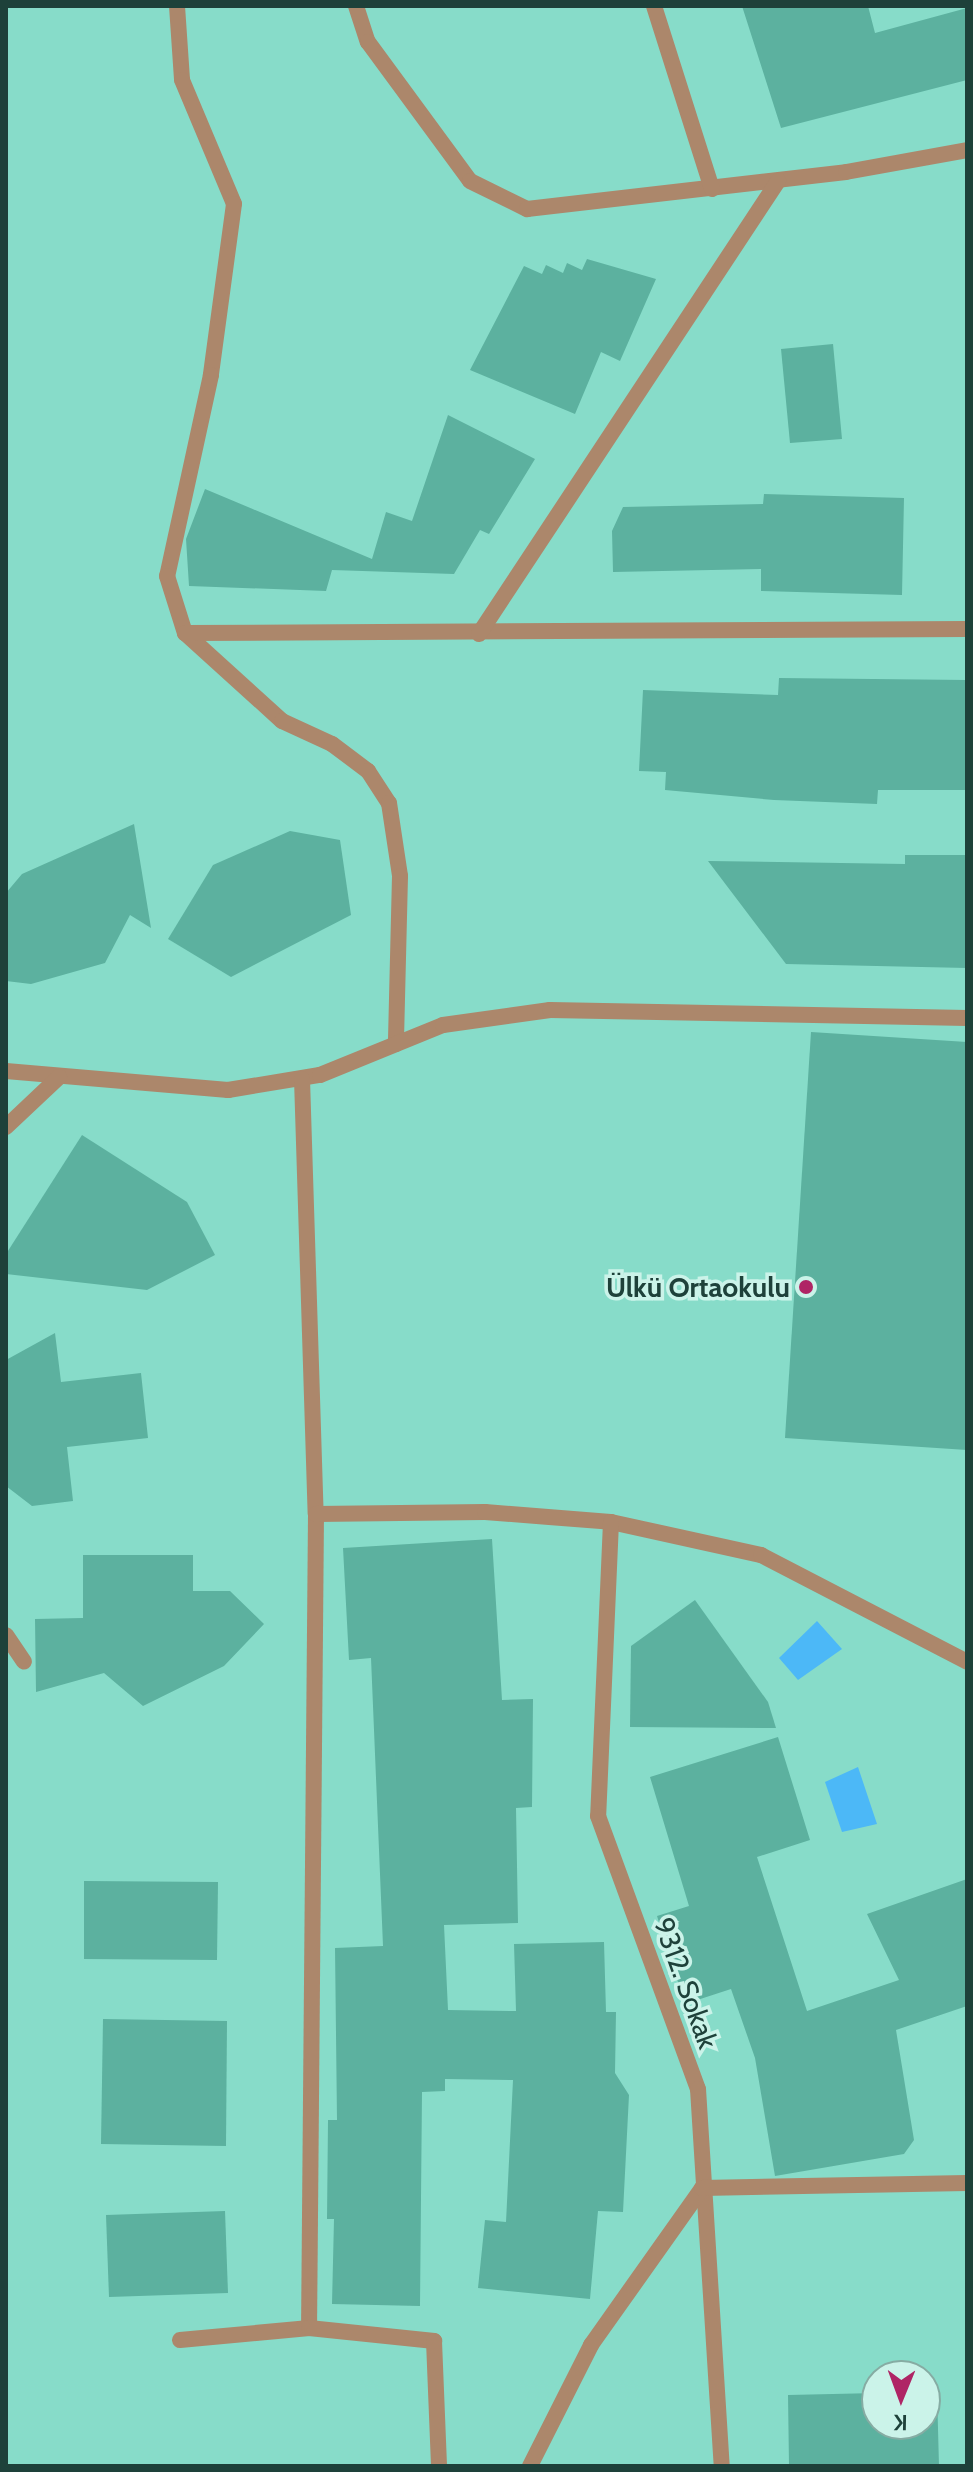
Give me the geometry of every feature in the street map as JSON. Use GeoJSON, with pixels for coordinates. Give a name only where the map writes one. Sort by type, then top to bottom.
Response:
{"type":"FeatureCollection","features":[{"type":"Feature","properties":{"kind":"street"},"geometry":{"type":"LineString","coordinates":[[177,6],[182,80],[234,204],[211,375],[167,576],[185,633],[282,721],[332,744],[368,771],[389,803],[400,876],[396,1044]]}},
{"type":"Feature","properties":{"kind":"street"},"geometry":{"type":"LineString","coordinates":[[356,6],[368,42],[470,181],[527,209],[778,181],[967,150]]}},
{"type":"Feature","properties":{"kind":"street"},"geometry":{"type":"LineString","coordinates":[[654,6],[712,189]]}},
{"type":"Feature","properties":{"kind":"street"},"geometry":{"type":"LineString","coordinates":[[479,634],[778,181]]}},
{"type":"Feature","properties":{"kind":"street"},"geometry":{"type":"LineString","coordinates":[[185,633],[479,634],[967,629]]}},
{"type":"Feature","properties":{"kind":"street"},"geometry":{"type":"LineString","coordinates":[[6,1071],[228,1090],[302,1079],[443,1025],[550,1010],[967,1018]]}},
{"type":"Feature","properties":{"kind":"street"},"geometry":{"type":"LineString","coordinates":[[6,1127],[59,1077]]}},
{"type":"Feature","properties":{"kind":"street"},"geometry":{"type":"LineString","coordinates":[[302,1079],[316,1514],[309,2328]]}},
{"type":"Feature","properties":{"kind":"street"},"geometry":{"type":"LineString","coordinates":[[316,1514],[485,1512],[611,1522],[761,1555],[967,1662]]}},
{"type":"Feature","properties":{"kind":"street","name":"9312. Sokak"},"geometry":{"type":"LineString","coordinates":[[611,1522],[598,1816],[698,2089],[722,2466]]}},
{"type":"Feature","properties":{"kind":"street"},"geometry":{"type":"LineString","coordinates":[[6,1635],[24,1662]]}},
{"type":"Feature","properties":{"kind":"street"},"geometry":{"type":"LineString","coordinates":[[530,2466],[591,2345],[702,2188],[967,2183]]}},
{"type":"Feature","properties":{"kind":"street"},"geometry":{"type":"LineString","coordinates":[[180,2340],[309,2328],[434,2341],[439,2466]]}},
{"type":"Feature","properties":{"kind":"water"},"geometry":{"type":"Polygon","coordinates":[[[817,1621],[842,1649],[798,1680],[779,1658],[817,1621]]]}},
{"type":"Feature","properties":{"kind":"water"},"geometry":{"type":"Polygon","coordinates":[[[858,1767],[877,1824],[842,1832],[825,1782],[858,1767]]]}},
{"type":"Feature","properties":{"kind":"building"},"geometry":{"type":"Polygon","coordinates":[[[742,6],[868,6],[875,33],[967,8],[967,80],[781,128],[742,6]]]}},
{"type":"Feature","properties":{"kind":"building"},"geometry":{"type":"Polygon","coordinates":[[[587,259],[656,279],[620,361],[601,352],[575,414],[470,370],[524,266],[542,274],[546,265],[563,273],[567,263],[582,270],[587,259]]]}},
{"type":"Feature","properties":{"kind":"building"},"geometry":{"type":"Polygon","coordinates":[[[833,344],[842,439],[790,443],[781,349],[833,344]]]}},
{"type":"Feature","properties":{"kind":"building"},"geometry":{"type":"Polygon","coordinates":[[[448,415],[535,459],[489,534],[480,530],[454,574],[332,570],[326,591],[189,586],[186,539],[205,489],[372,559],[386,512],[412,521],[448,415]]]}},
{"type":"Feature","properties":{"kind":"building"},"geometry":{"type":"Polygon","coordinates":[[[764,494],[904,498],[902,595],[761,591],[761,569],[613,572],[612,531],[623,507],[763,504],[764,494]]]}},
{"type":"Feature","properties":{"kind":"building"},"geometry":{"type":"Polygon","coordinates":[[[779,678],[967,680],[967,790],[878,790],[877,804],[774,800],[665,790],[666,772],[639,771],[643,690],[778,695],[779,678]]]}},
{"type":"Feature","properties":{"kind":"building"},"geometry":{"type":"Polygon","coordinates":[[[134,824],[151,928],[130,915],[105,963],[31,984],[6,981],[6,893],[22,874],[134,824]]]}},
{"type":"Feature","properties":{"kind":"building"},"geometry":{"type":"Polygon","coordinates":[[[290,831],[340,840],[351,915],[231,977],[168,939],[213,865],[290,831]]]}},
{"type":"Feature","properties":{"kind":"building"},"geometry":{"type":"Polygon","coordinates":[[[905,855],[967,855],[967,968],[786,964],[708,861],[905,864],[905,855]]]}},
{"type":"Feature","properties":{"kind":"building","name":"Ülkü Ortaokulu"},"geometry":{"type":"Polygon","coordinates":[[[811,1032],[967,1042],[967,1450],[785,1438],[811,1032]]]}},
{"type":"Feature","properties":{"kind":"building"},"geometry":{"type":"Polygon","coordinates":[[[82,1135],[187,1202],[215,1255],[147,1290],[6,1274],[6,1254],[82,1135]]]}},
{"type":"Feature","properties":{"kind":"building"},"geometry":{"type":"Polygon","coordinates":[[[55,1333],[61,1382],[141,1373],[148,1438],[67,1447],[73,1501],[32,1506],[6,1486],[6,1360],[55,1333]]]}},
{"type":"Feature","properties":{"kind":"building"},"geometry":{"type":"Polygon","coordinates":[[[492,1539],[502,1700],[533,1699],[532,1807],[516,1808],[518,1923],[444,1925],[448,2010],[516,2011],[514,1944],[604,1942],[606,2012],[616,2012],[615,2073],[629,2095],[623,2212],[598,2211],[590,2299],[478,2288],[485,2220],[506,2222],[513,2080],[445,2079],[445,2091],[422,2092],[420,2306],[332,2304],[334,2219],[327,2219],[328,2120],[337,2120],[335,1948],[383,1946],[371,1658],[349,1660],[343,1548],[492,1539]]]}},
{"type":"Feature","properties":{"kind":"building"},"geometry":{"type":"Polygon","coordinates":[[[83,1555],[193,1555],[193,1591],[230,1591],[264,1624],[224,1666],[143,1706],[104,1673],[36,1692],[35,1619],[83,1618],[83,1555]]]}},
{"type":"Feature","properties":{"kind":"building"},"geometry":{"type":"Polygon","coordinates":[[[695,1600],[768,1702],[776,1728],[630,1727],[631,1646],[695,1600]]]}},
{"type":"Feature","properties":{"kind":"building"},"geometry":{"type":"Polygon","coordinates":[[[778,1737],[810,1840],[757,1857],[807,2011],[899,1980],[867,1914],[967,1879],[967,2006],[896,2030],[914,2140],[904,2154],[775,2176],[755,2058],[731,1989],[685,2004],[657,1916],[689,1906],[650,1777],[778,1737]]]}},
{"type":"Feature","properties":{"kind":"building"},"geometry":{"type":"Polygon","coordinates":[[[84,1881],[218,1882],[217,1960],[84,1959],[84,1881]]]}},
{"type":"Feature","properties":{"kind":"building"},"geometry":{"type":"Polygon","coordinates":[[[103,2019],[227,2021],[226,2146],[101,2144],[103,2019]]]}},
{"type":"Feature","properties":{"kind":"building"},"geometry":{"type":"Polygon","coordinates":[[[225,2211],[228,2293],[109,2297],[106,2215],[225,2211]]]}},
{"type":"Feature","properties":{"kind":"building"},"geometry":{"type":"Polygon","coordinates":[[[861,2393],[861,2440],[938,2440],[939,2466],[789,2466],[788,2395],[861,2393]]]}},
{"type":"Feature","properties":{"kind":"place","name":"Ülkü Ortaokulu"},"geometry":{"type":"Point","coordinates":[806,1287]}}]}
